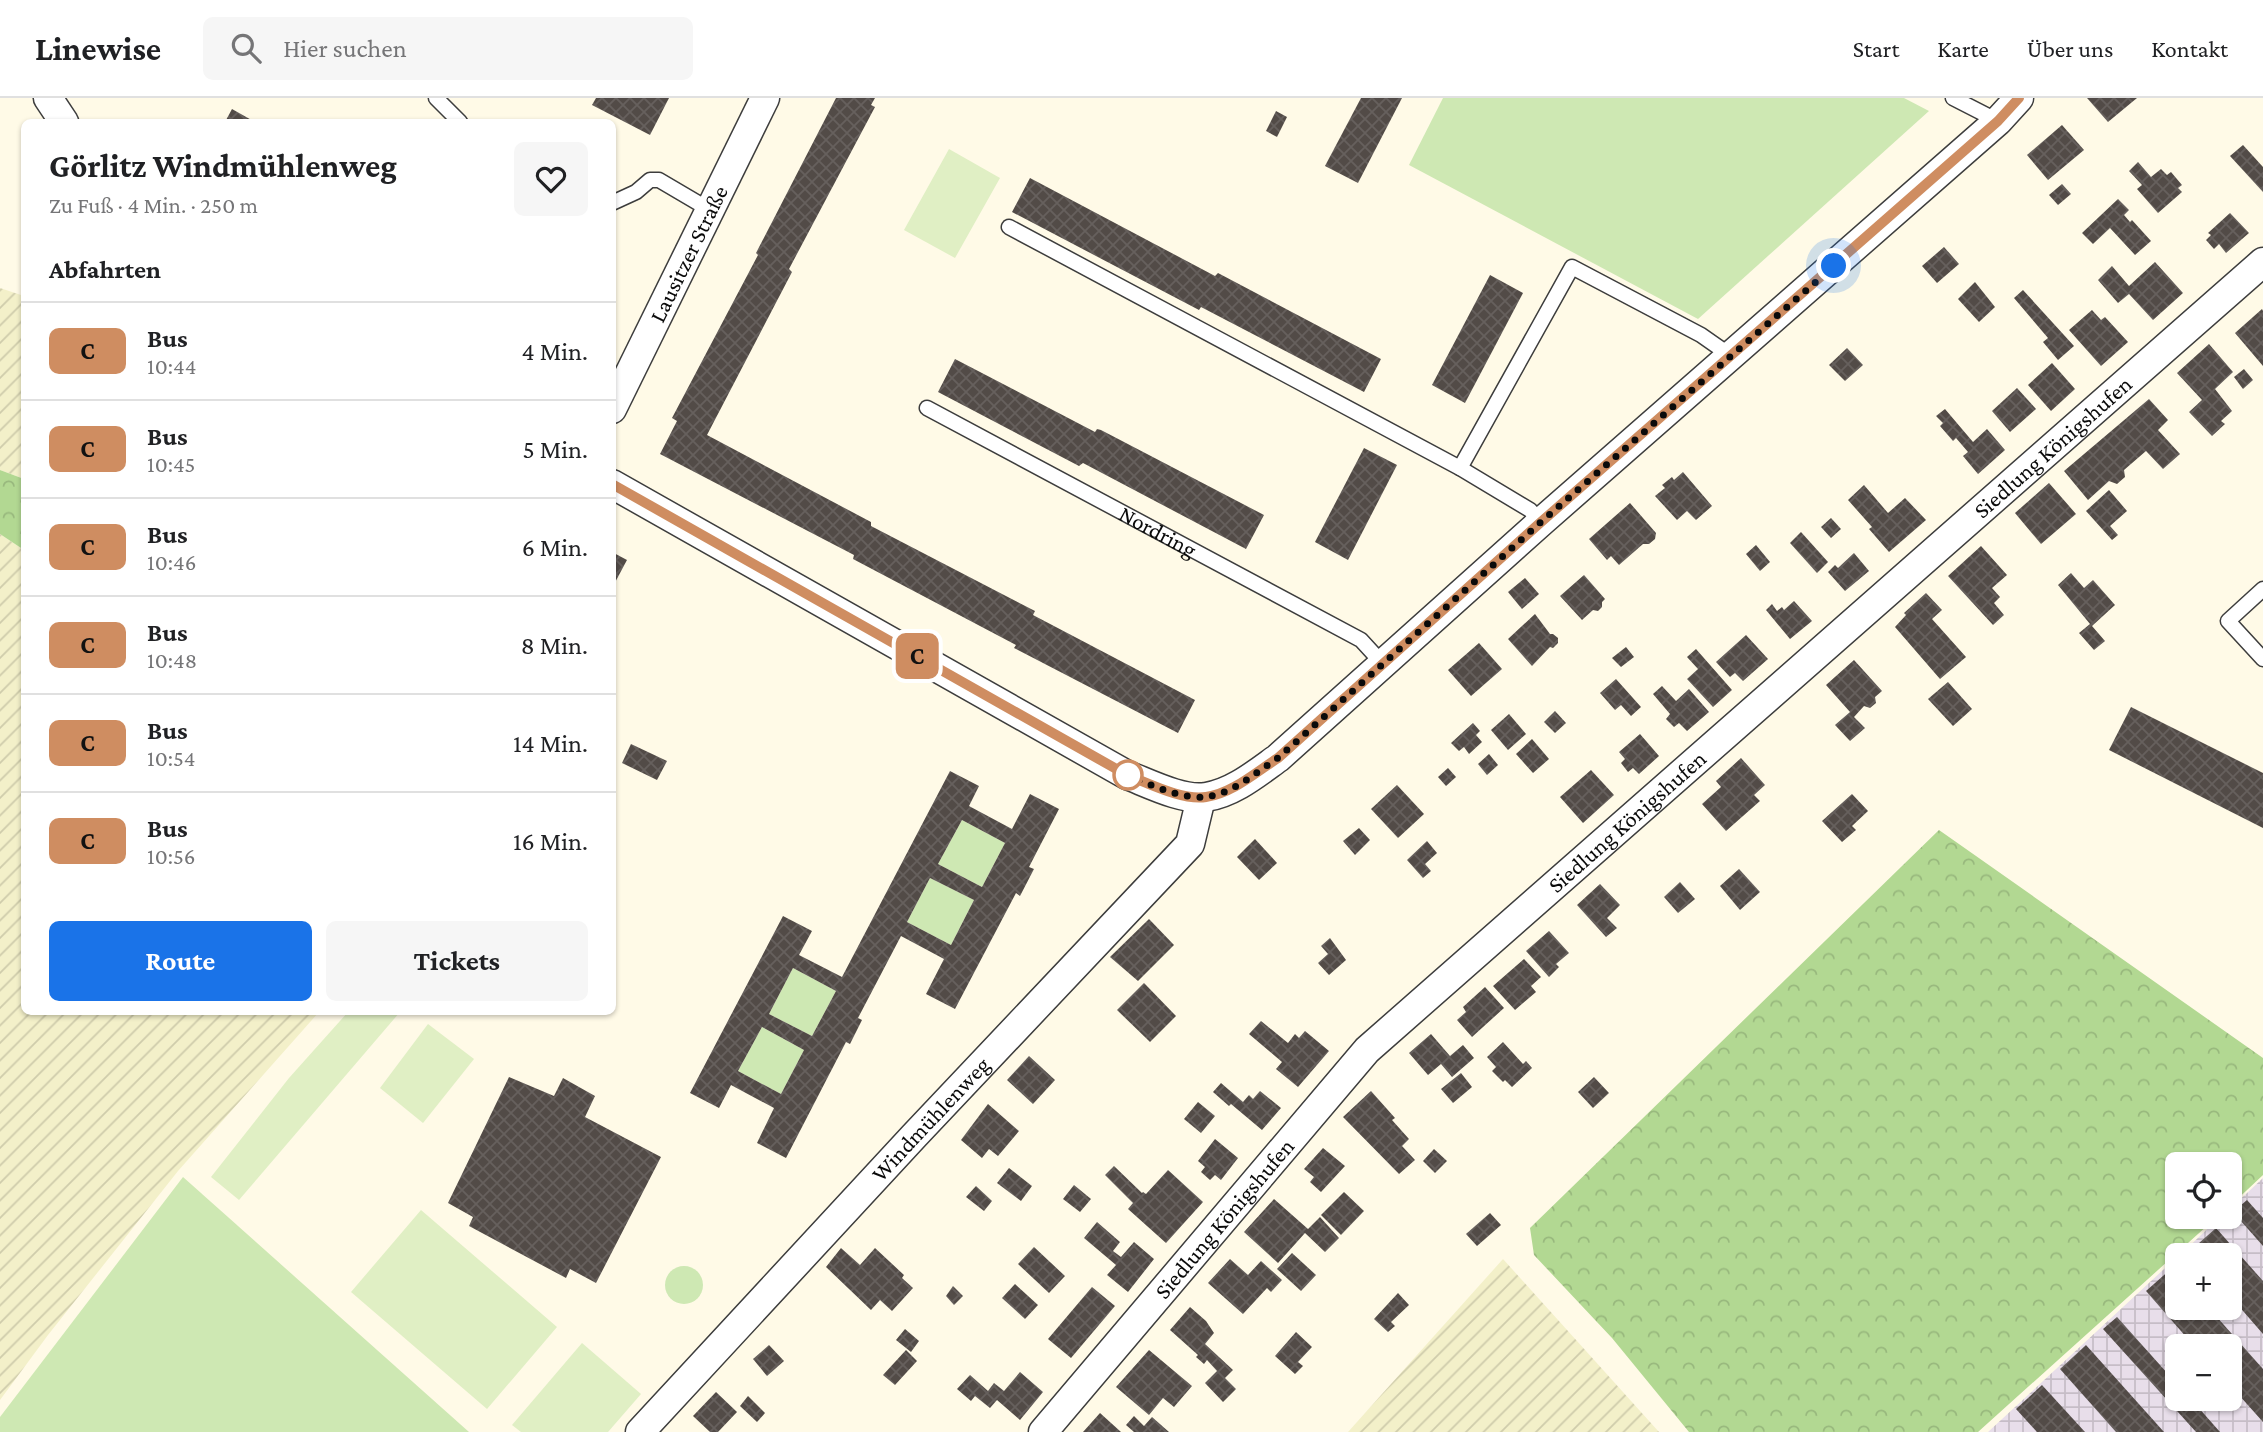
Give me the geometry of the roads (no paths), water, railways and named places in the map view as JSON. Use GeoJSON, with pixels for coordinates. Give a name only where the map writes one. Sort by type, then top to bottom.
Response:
{"type":"FeatureCollection","features":[{"type":"Feature","properties":{"kind":"street"},"geometry":{"type":"LineString","coordinates":[[48,98],[62,119]]}},
{"type":"Feature","properties":{"kind":"street","name":"Lausitzer Straße"},"geometry":{"type":"LineString","coordinates":[[616,402],[765,98]]}},
{"type":"Feature","properties":{"kind":"street"},"geometry":{"type":"LineString","coordinates":[[616,486],[1127,775],[1175,793],[1201,798],[1217,794],[1242,783],[1278,758],[1541,522],[1998,121],[2019,98]]}},
{"type":"Feature","properties":{"kind":"street","name":"Siedlung Königshufen"},"geometry":{"type":"LineString","coordinates":[[1043,1432],[1367,1050],[2263,262]]}},
{"type":"Feature","properties":{"kind":"street","name":"Windmühlenweg"},"geometry":{"type":"LineString","coordinates":[[640,1432],[914,1136],[1191,844],[1201,798]]}},
{"type":"Feature","properties":{"kind":"lane"},"geometry":{"type":"LineString","coordinates":[[436,98],[457,119]]}},
{"type":"Feature","properties":{"kind":"lane"},"geometry":{"type":"LineString","coordinates":[[1953,98],[1998,121]]}},
{"type":"Feature","properties":{"kind":"lane"},"geometry":{"type":"LineString","coordinates":[[616,200],[636,192],[650,180],[659,180],[710,210]]}},
{"type":"Feature","properties":{"kind":"lane"},"geometry":{"type":"LineString","coordinates":[[1009,227],[1460,468],[1530,510],[1541,522]]}},
{"type":"Feature","properties":{"kind":"lane"},"geometry":{"type":"LineString","coordinates":[[1460,468],[1572,267],[1701,335],[1731,356]]}},
{"type":"Feature","properties":{"kind":"lane","name":"Nordring"},"geometry":{"type":"LineString","coordinates":[[927,408],[1361,640],[1383,664]]}},
{"type":"Feature","properties":{"kind":"lane"},"geometry":{"type":"LineString","coordinates":[[2263,589],[2228,621],[2263,659]]}}]}
